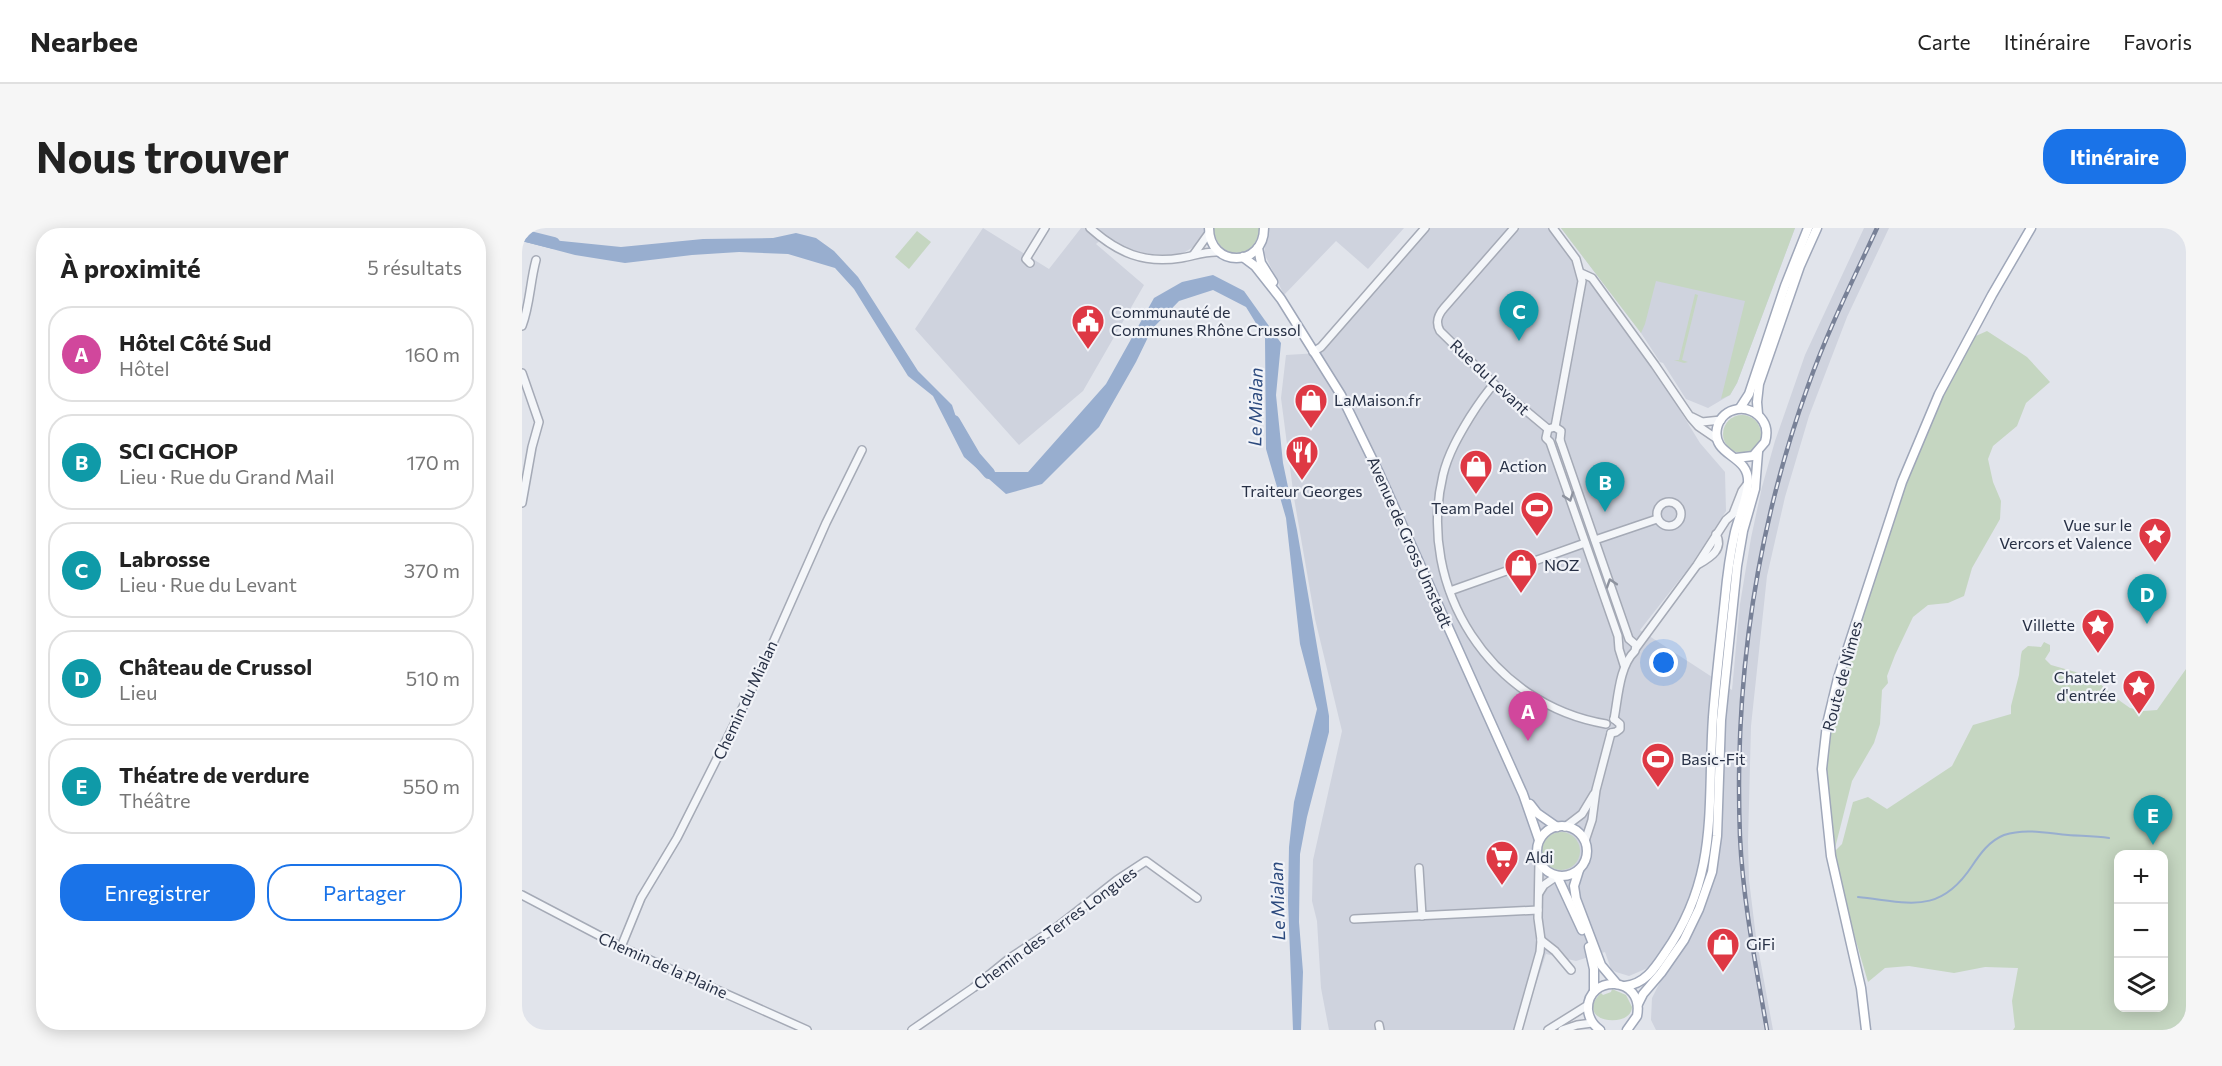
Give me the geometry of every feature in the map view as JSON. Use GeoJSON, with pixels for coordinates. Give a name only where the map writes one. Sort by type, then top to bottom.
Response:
{"type":"FeatureCollection","features":[{"type":"Feature","properties":{"kind":"main road"},"geometry":{"type":"LineString","coordinates":[[1594,992],[1605,985],[1636,984],[1649,975],[1670,947],[1691,908],[1704,868],[1710,833],[1712,743],[1725,599],[1732,547],[1748,483],[1747,471],[1736,458],[1724,451],[1718,439],[1717,428],[1727,414],[1740,408],[1749,394],[1785,286],[1808,228]]}},
{"type":"Feature","properties":{"kind":"main road"},"geometry":{"type":"LineString","coordinates":[[1758,414],[1759,384],[1800,266],[1817,228]]}},
{"type":"Feature","properties":{"kind":"main road","name":"Route de Nîmes"},"geometry":{"type":"LineString","coordinates":[[1866,1030],[1861,987],[1831,856],[1822,769],[1827,724],[1838,678],[1902,482],[1939,394],[2031,228]]}},
{"type":"Feature","properties":{"kind":"main road"},"geometry":{"type":"LineString","coordinates":[[1209,231],[1212,243],[1219,252],[1233,258],[1243,257],[1258,248],[1264,229]]}},
{"type":"Feature","properties":{"kind":"main road","name":"Avenue de Gross Umstadt"},"geometry":{"type":"LineString","coordinates":[[1258,248],[1261,263],[1341,395],[1379,473],[1523,794],[1539,840]]}},
{"type":"Feature","properties":{"kind":"main road","name":"Avenue de Gross Umstadt"},"geometry":{"type":"LineString","coordinates":[[1243,257],[1255,266],[1281,299]]}},
{"type":"Feature","properties":{"kind":"main road"},"geometry":{"type":"LineString","coordinates":[[1627,1030],[1635,1026],[1638,1004],[1643,994],[1684,940],[1699,909],[1712,872],[1717,836],[1721,720],[1737,566],[1743,531],[1755,489],[1758,452],[1767,436],[1765,424],[1758,414],[1740,408]]}},
{"type":"Feature","properties":{"kind":"main road"},"geometry":{"type":"LineString","coordinates":[[1736,458],[1748,458],[1758,452]]}},
{"type":"Feature","properties":{"kind":"main road","name":"Avenue de Gross Umstadt"},"geometry":{"type":"LineString","coordinates":[[1523,794],[1537,813],[1561,827]]}},
{"type":"Feature","properties":{"kind":"main road"},"geometry":{"type":"LineString","coordinates":[[1579,869],[1569,875],[1557,876],[1544,869],[1539,862],[1537,851],[1539,840],[1547,831],[1561,827],[1580,834],[1585,841],[1586,858],[1579,869],[1574,886],[1576,899],[1601,965],[1621,985],[1634,994],[1638,1004]]}},
{"type":"Feature","properties":{"kind":"main road"},"geometry":{"type":"LineString","coordinates":[[1557,876],[1569,898],[1591,953],[1595,977],[1594,992],[1588,1005],[1588,1012],[1597,1028]]}},
{"type":"Feature","properties":{"kind":"street"},"geometry":{"type":"LineString","coordinates":[[1090,228],[1108,244],[1135,256],[1167,259],[1219,252]]}},
{"type":"Feature","properties":{"kind":"street"},"geometry":{"type":"LineString","coordinates":[[1313,352],[1321,347],[1425,228]]}},
{"type":"Feature","properties":{"kind":"street","name":"Rue du Levant"},"geometry":{"type":"LineString","coordinates":[[1514,228],[1444,308],[1437,322],[1440,330],[1494,384],[1552,428]]}},
{"type":"Feature","properties":{"kind":"street"},"geometry":{"type":"LineString","coordinates":[[1553,228],[1576,259],[1582,281],[1552,428],[1546,438],[1550,442],[1586,543],[1620,643],[1619,649],[1622,653],[1624,667]]}},
{"type":"Feature","properties":{"kind":"street"},"geometry":{"type":"LineString","coordinates":[[1194,254],[1209,231]]}},
{"type":"Feature","properties":{"kind":"street"},"geometry":{"type":"LineString","coordinates":[[1030,263],[1026,259],[1046,232]]}},
{"type":"Feature","properties":{"kind":"street"},"geometry":{"type":"LineString","coordinates":[[522,326],[536,260]]}},
{"type":"Feature","properties":{"kind":"street"},"geometry":{"type":"LineString","coordinates":[[1581,273],[1592,278],[1688,414],[1698,426],[1718,439]]}},
{"type":"Feature","properties":{"kind":"street"},"geometry":{"type":"LineString","coordinates":[[522,373],[539,422],[522,502]]}},
{"type":"Feature","properties":{"kind":"street"},"geometry":{"type":"LineString","coordinates":[[1494,384],[1456,440],[1443,475],[1438,515],[1439,545],[1454,605],[1476,644],[1520,689],[1563,711],[1606,724]]}},
{"type":"Feature","properties":{"kind":"street"},"geometry":{"type":"LineString","coordinates":[[1688,414],[1702,422],[1721,420]]}},
{"type":"Feature","properties":{"kind":"street"},"geometry":{"type":"LineString","coordinates":[[1552,428],[1561,431],[1560,440],[1630,639],[1636,648]]}},
{"type":"Feature","properties":{"kind":"street"},"geometry":{"type":"LineString","coordinates":[[1550,442],[1555,443],[1560,440]]}},
{"type":"Feature","properties":{"kind":"street","name":"Chemin du Mialan"},"geometry":{"type":"LineString","coordinates":[[621,947],[641,898],[676,838],[757,679],[826,523],[862,450]]}},
{"type":"Feature","properties":{"kind":"street"},"geometry":{"type":"LineString","coordinates":[[1614,719],[1624,667],[1630,655],[1732,514],[1748,483]]}},
{"type":"Feature","properties":{"kind":"street"},"geometry":{"type":"LineString","coordinates":[[1586,543],[1587,538],[1595,540],[1658,519]]}},
{"type":"Feature","properties":{"kind":"street"},"geometry":{"type":"LineString","coordinates":[[1450,591],[1586,543]]}},
{"type":"Feature","properties":{"kind":"street"},"geometry":{"type":"LineString","coordinates":[[1620,643],[1624,639],[1646,634]]}},
{"type":"Feature","properties":{"kind":"street"},"geometry":{"type":"LineString","coordinates":[[1622,653],[1630,655]]}},
{"type":"Feature","properties":{"kind":"street"},"geometry":{"type":"LineString","coordinates":[[1606,724],[1609,720],[1614,719]]}},
{"type":"Feature","properties":{"kind":"street"},"geometry":{"type":"LineString","coordinates":[[1611,733],[1616,732],[1620,726],[1614,719]]}},
{"type":"Feature","properties":{"kind":"street"},"geometry":{"type":"LineString","coordinates":[[1606,724],[1611,733]]}},
{"type":"Feature","properties":{"kind":"street"},"geometry":{"type":"LineString","coordinates":[[1585,841],[1592,820],[1596,790],[1611,733]]}},
{"type":"Feature","properties":{"kind":"street"},"geometry":{"type":"LineString","coordinates":[[1561,827],[1582,814],[1596,790]]}},
{"type":"Feature","properties":{"kind":"street","name":"Chemin des Terres Longues"},"geometry":{"type":"LineString","coordinates":[[912,1030],[1146,861],[1197,898]]}},
{"type":"Feature","properties":{"kind":"street"},"geometry":{"type":"LineString","coordinates":[[1518,1030],[1537,968],[1541,940],[1538,910],[1539,862]]}},
{"type":"Feature","properties":{"kind":"street"},"geometry":{"type":"LineString","coordinates":[[1419,868],[1422,916]]}},
{"type":"Feature","properties":{"kind":"street"},"geometry":{"type":"LineString","coordinates":[[1538,896],[1544,885],[1557,876]]}},
{"type":"Feature","properties":{"kind":"street","name":"Chemin de la Plaine"},"geometry":{"type":"LineString","coordinates":[[522,895],[621,947],[807,1030]]}},
{"type":"Feature","properties":{"kind":"street"},"geometry":{"type":"LineString","coordinates":[[1354,919],[1538,910]]}},
{"type":"Feature","properties":{"kind":"street"},"geometry":{"type":"LineString","coordinates":[[1541,940],[1555,951],[1571,970]]}},
{"type":"Feature","properties":{"kind":"street"},"geometry":{"type":"LineString","coordinates":[[1548,1030],[1588,1005]]}},
{"type":"Feature","properties":{"kind":"street"},"geometry":{"type":"LineString","coordinates":[[1562,1030],[1577,1025],[1597,1028]]}},
{"type":"Feature","properties":{"kind":"shaded area"},"geometry":{"type":"Polygon","coordinates":[[[983,228],[1049,269],[1081,228],[1205,228],[1201,239],[1195,246],[1180,255],[1140,254],[1128,251],[1104,237],[1096,244],[1144,285],[1083,391],[1019,445],[915,329],[983,228]]]}},
{"type":"Feature","properties":{"kind":"shaded area"},"geometry":{"type":"Polygon","coordinates":[[[1268,228],[1404,228],[1368,269],[1336,241],[1284,295],[1264,253],[1268,228]]]}},
{"type":"Feature","properties":{"kind":"shaded area"},"geometry":{"type":"Polygon","coordinates":[[[1429,228],[1549,228],[1654,368],[1700,443],[1725,472],[1726,511],[1691,565],[1640,630],[1732,690],[1740,604],[1751,538],[1775,441],[1805,355],[1864,228],[1889,228],[1847,317],[1809,416],[1785,497],[1767,576],[1751,726],[1748,842],[1749,880],[1756,937],[1773,1030],[1656,1030],[1651,1020],[1652,998],[1663,976],[1650,967],[1629,976],[1616,972],[1611,969],[1605,952],[1576,961],[1546,954],[1521,1030],[1329,1030],[1321,988],[1317,921],[1312,901],[1313,860],[1342,731],[1315,619],[1294,498],[1281,398],[1286,355],[1319,353],[1429,228]]]}},
{"type":"Feature","properties":{"kind":"shaded area"},"geometry":{"type":"Polygon","coordinates":[[[1561,228],[1795,228],[1737,383],[1730,395],[1708,408],[1686,399],[1663,363],[1561,228]]]}},
{"type":"Feature","properties":{"kind":"green space"},"geometry":{"type":"Polygon","coordinates":[[[1214,228],[1259,228],[1257,239],[1252,247],[1236,253],[1221,247],[1216,239],[1214,228]]]}},
{"type":"Feature","properties":{"kind":"green space"},"geometry":{"type":"Polygon","coordinates":[[[1561,228],[1795,228],[1737,383],[1730,395],[1721,399],[1745,301],[1656,281],[1641,333],[1561,228]]]}},
{"type":"Feature","properties":{"kind":"green space"},"geometry":{"type":"Polygon","coordinates":[[[917,231],[931,242],[909,269],[895,257],[917,231]]]}},
{"type":"Feature","properties":{"kind":"green space"},"geometry":{"type":"Polygon","coordinates":[[[1695,294],[1698,295],[1682,360],[1688,362],[1684,363],[1674,360],[1679,360],[1695,294]]]}},
{"type":"Feature","properties":{"kind":"green space"},"geometry":{"type":"Polygon","coordinates":[[[1987,331],[2027,357],[2050,382],[2026,403],[2017,426],[1993,446],[1988,459],[1993,482],[2001,501],[2000,519],[1972,568],[1964,596],[1948,603],[1928,605],[1913,617],[1895,655],[1887,676],[1888,683],[1882,690],[1880,724],[1874,743],[1852,781],[1834,852],[1842,844],[1853,802],[1868,797],[1887,809],[1952,766],[1973,725],[2011,714],[2022,651],[2028,646],[2041,647],[2044,642],[2050,645],[2050,651],[2045,659],[2051,665],[2093,677],[2130,708],[2144,711],[2157,710],[2186,669],[2186,1030],[2013,1030],[2015,1027],[2012,1001],[2018,968],[1985,967],[1954,973],[1909,966],[1885,968],[1868,982],[1831,856],[1822,769],[1827,724],[1902,482],[1969,339],[1987,331]]]}},
{"type":"Feature","properties":{"kind":"green space"},"geometry":{"type":"Polygon","coordinates":[[[1742,415],[1756,420],[1761,434],[1756,448],[1742,453],[1728,448],[1723,434],[1728,420],[1742,415]]]}},
{"type":"Feature","properties":{"kind":"green space"},"geometry":{"type":"Polygon","coordinates":[[[1561,832],[1575,837],[1580,851],[1575,865],[1561,870],[1547,865],[1542,851],[1547,837],[1561,832]]]}},
{"type":"Feature","properties":{"kind":"green space"},"geometry":{"type":"Polygon","coordinates":[[[1612,989],[1626,995],[1632,1007],[1623,1019],[1605,1020],[1593,1011],[1594,1003],[1601,993],[1603,995],[1611,992],[1612,989]]]}},
{"type":"Feature","properties":{"kind":"water","name":"Le Mialan"},"geometry":{"type":"Polygon","coordinates":[[[796,233],[816,238],[834,251],[858,277],[918,371],[952,405],[964,441],[977,461],[995,472],[1028,472],[1106,384],[1154,298],[1182,282],[1213,275],[1244,291],[1281,343],[1276,395],[1283,463],[1329,716],[1329,732],[1300,854],[1299,922],[1303,972],[1301,1030],[1293,1030],[1288,901],[1289,847],[1294,802],[1317,709],[1300,644],[1286,518],[1266,449],[1265,338],[1246,307],[1213,290],[1179,301],[1152,329],[1099,427],[1042,484],[1006,494],[964,457],[933,396],[908,376],[854,289],[835,268],[788,254],[739,252],[625,263],[575,255],[522,241],[522,237],[621,247],[703,239],[773,238],[796,233]]]}},
{"type":"Feature","properties":{"kind":"waterway","name":"Le Mialan"},"geometry":{"type":"LineString","coordinates":[[522,235],[554,243]]}},
{"type":"Feature","properties":{"kind":"waterway","name":"Le Mialan"},"geometry":{"type":"LineString","coordinates":[[954,421],[975,457],[989,473]]}},
{"type":"Feature","properties":{"kind":"waterway"},"geometry":{"type":"LineString","coordinates":[[1858,897],[1907,903],[1935,899],[1960,882],[1989,844],[2012,833],[2036,832],[2109,838]]}},
{"type":"Feature","properties":{"kind":"railway"},"geometry":{"type":"LineString","coordinates":[[1767,1030],[1747,910],[1740,837],[1741,722],[1752,608],[1762,552],[1790,440],[1823,346],[1877,228]]}},
{"type":"Feature","properties":{"kind":"place","name":"Labrosse"},"geometry":{"type":"Point","coordinates":[1519,341]}},
{"type":"Feature","properties":{"kind":"place","name":"Communauté de Communes Rhône Crussol"},"geometry":{"type":"Point","coordinates":[1088,350]}},
{"type":"Feature","properties":{"kind":"place","name":"LaMaison.fr"},"geometry":{"type":"Point","coordinates":[1311,429]}},
{"type":"Feature","properties":{"kind":"place","name":"Traiteur Georges"},"geometry":{"type":"Point","coordinates":[1302,481]}},
{"type":"Feature","properties":{"kind":"place","name":"Action"},"geometry":{"type":"Point","coordinates":[1476,495]}},
{"type":"Feature","properties":{"kind":"place","name":"SCI GCHOP"},"geometry":{"type":"Point","coordinates":[1605,512]}},
{"type":"Feature","properties":{"kind":"place","name":"Team Padel"},"geometry":{"type":"Point","coordinates":[1537,537]}},
{"type":"Feature","properties":{"kind":"place","name":"Vue sur le Vercors et Valence"},"geometry":{"type":"Point","coordinates":[2155,563]}},
{"type":"Feature","properties":{"kind":"place","name":"NOZ"},"geometry":{"type":"Point","coordinates":[1521,594]}},
{"type":"Feature","properties":{"kind":"place","name":"Château de Crussol"},"geometry":{"type":"Point","coordinates":[2147,624]}},
{"type":"Feature","properties":{"kind":"place","name":"Villette"},"geometry":{"type":"Point","coordinates":[2098,654]}},
{"type":"Feature","properties":{"kind":"place","name":"Chatelet d'entrée"},"geometry":{"type":"Point","coordinates":[2139,715]}},
{"type":"Feature","properties":{"kind":"place","name":"Hôtel Côté Sud"},"geometry":{"type":"Point","coordinates":[1528,741]}},
{"type":"Feature","properties":{"kind":"place","name":"Basic-Fit"},"geometry":{"type":"Point","coordinates":[1658,788]}},
{"type":"Feature","properties":{"kind":"place","name":"Théatre de verdure"},"geometry":{"type":"Point","coordinates":[2153,845]}},
{"type":"Feature","properties":{"kind":"place","name":"Aldi"},"geometry":{"type":"Point","coordinates":[1502,886]}},
{"type":"Feature","properties":{"kind":"place","name":"GiFi"},"geometry":{"type":"Point","coordinates":[1723,973]}}]}
